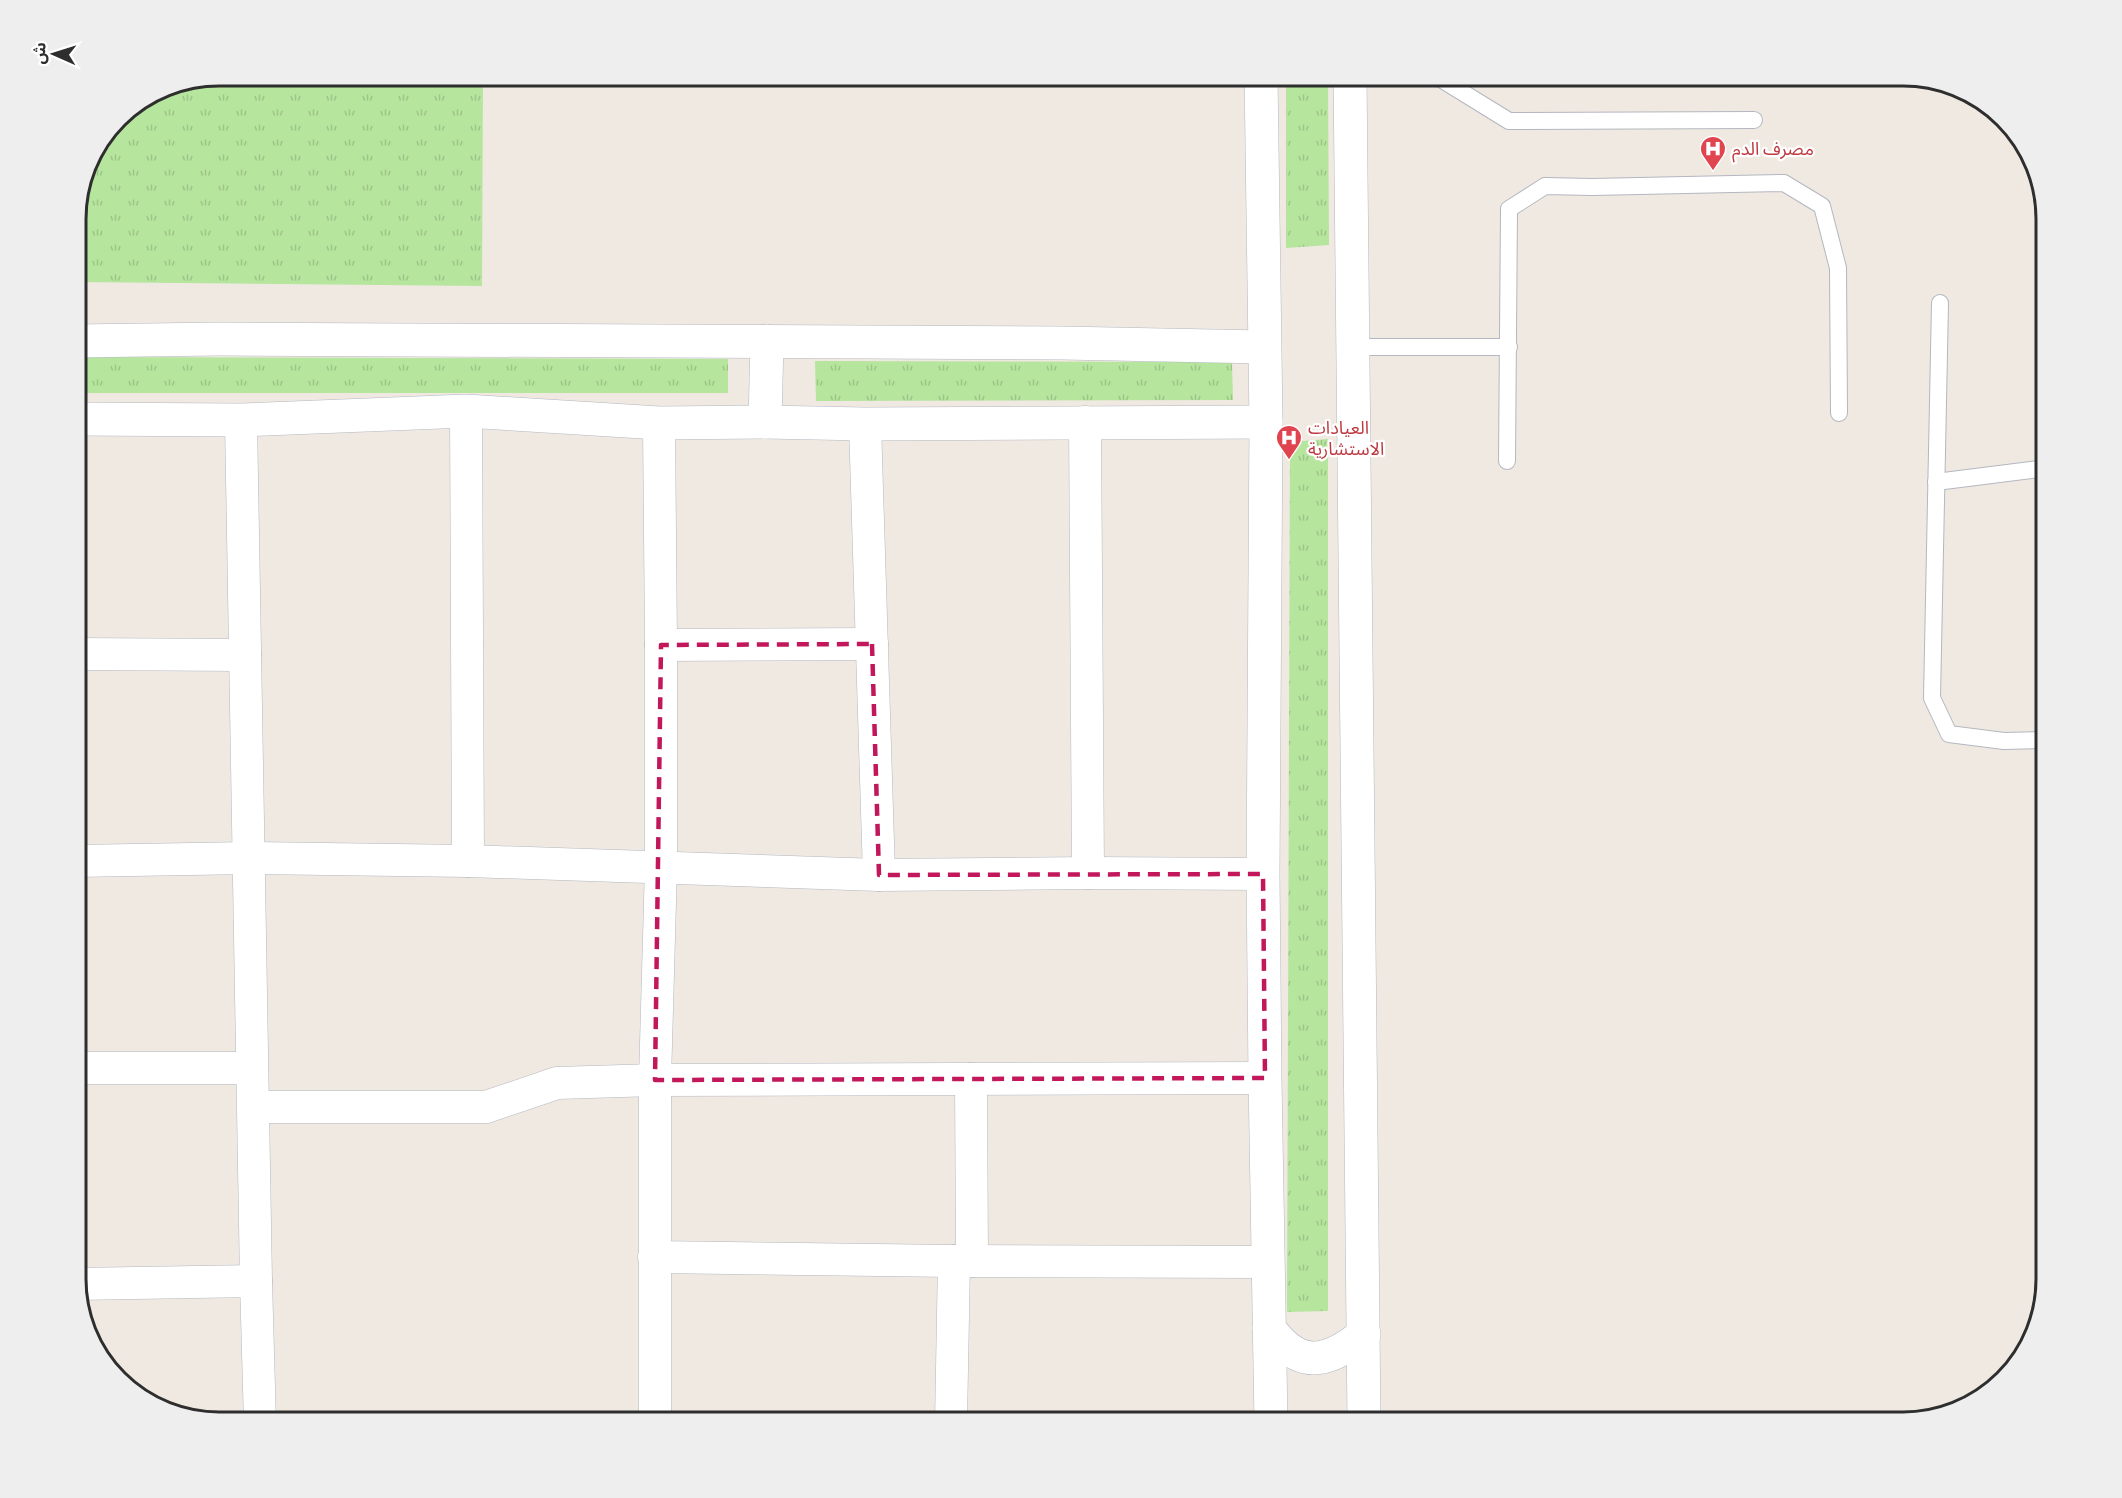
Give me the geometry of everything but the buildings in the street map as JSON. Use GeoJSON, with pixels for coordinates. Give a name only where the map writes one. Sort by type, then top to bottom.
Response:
{"type":"FeatureCollection","features":[{"type":"Feature","properties":{"kind":"main road"},"geometry":{"type":"LineString","coordinates":[[1261,86],[1266,422],[1263,874],[1271,1412]]}},
{"type":"Feature","properties":{"kind":"main road"},"geometry":{"type":"LineString","coordinates":[[1350,86],[1364,1412]]}},
{"type":"Feature","properties":{"kind":"main road"},"geometry":{"type":"LineString","coordinates":[[86,341],[254,339],[767,341],[1264,347]]}},
{"type":"Feature","properties":{"kind":"main road"},"geometry":{"type":"LineString","coordinates":[[765,422],[767,341]]}},
{"type":"Feature","properties":{"kind":"main road"},"geometry":{"type":"LineString","coordinates":[[86,419],[241,420],[466,411],[659,423],[1266,422]]}},
{"type":"Feature","properties":{"kind":"main road"},"geometry":{"type":"LineString","coordinates":[[1269,1328],[1281,1344],[1290,1351],[1312,1358],[1339,1352],[1364,1334]]}},
{"type":"Feature","properties":{"kind":"street"},"geometry":{"type":"LineString","coordinates":[[466,411],[468,861]]}},
{"type":"Feature","properties":{"kind":"street"},"geometry":{"type":"LineString","coordinates":[[241,420],[260,1412]]}},
{"type":"Feature","properties":{"kind":"street"},"geometry":{"type":"LineString","coordinates":[[1085,422],[1088,873]]}},
{"type":"Feature","properties":{"kind":"street"},"geometry":{"type":"LineString","coordinates":[[655,1412],[655,1080],[661,866],[662,645],[659,423]]}},
{"type":"Feature","properties":{"kind":"street"},"geometry":{"type":"LineString","coordinates":[[865,424],[879,874]]}},
{"type":"Feature","properties":{"kind":"street"},"geometry":{"type":"LineString","coordinates":[[662,645],[872,644]]}},
{"type":"Feature","properties":{"kind":"street"},"geometry":{"type":"LineString","coordinates":[[86,654],[245,655]]}},
{"type":"Feature","properties":{"kind":"street"},"geometry":{"type":"LineString","coordinates":[[86,861],[249,858],[468,861],[879,874],[1263,874]]}},
{"type":"Feature","properties":{"kind":"street"},"geometry":{"type":"LineString","coordinates":[[86,1068],[252,1068]]}},
{"type":"Feature","properties":{"kind":"street"},"geometry":{"type":"LineString","coordinates":[[254,1107],[486,1107],[557,1083],[655,1080],[1265,1078]]}},
{"type":"Feature","properties":{"kind":"street"},"geometry":{"type":"LineString","coordinates":[[952,1412],[963,1261],[971,1079]]}},
{"type":"Feature","properties":{"kind":"street"},"geometry":{"type":"LineString","coordinates":[[654,1257],[1267,1262]]}},
{"type":"Feature","properties":{"kind":"street"},"geometry":{"type":"LineString","coordinates":[[86,1284],[256,1281]]}},
{"type":"Feature","properties":{"kind":"lane"},"geometry":{"type":"LineString","coordinates":[[1452,86],[1509,121],[1754,120]]}},
{"type":"Feature","properties":{"kind":"lane"},"geometry":{"type":"LineString","coordinates":[[1508,461],[1509,209],[1545,186],[1784,183],[1822,206],[1838,268],[1839,413]]}},
{"type":"Feature","properties":{"kind":"lane"},"geometry":{"type":"LineString","coordinates":[[1940,303],[1932,698],[1949,734],[2004,741],[2036,740]]}},
{"type":"Feature","properties":{"kind":"lane"},"geometry":{"type":"LineString","coordinates":[[1353,347],[1509,347]]}},
{"type":"Feature","properties":{"kind":"lane"},"geometry":{"type":"LineString","coordinates":[[1936,482],[2036,469]]}},
{"type":"Feature","properties":{"kind":"highlighted area"},"geometry":{"type":"Polygon","coordinates":[[[872,644],[879,875],[1263,874],[1265,1078],[655,1080],[661,645],[872,644]]]}},
{"type":"Feature","properties":{"kind":"green space"},"geometry":{"type":"Polygon","coordinates":[[[218,86],[483,86],[482,286],[86,282],[86,210],[90,184],[103,152],[113,137],[131,118],[152,103],[192,88],[218,86]]]}},
{"type":"Feature","properties":{"kind":"green space"},"geometry":{"type":"Polygon","coordinates":[[[1286,86],[1328,86],[1329,245],[1286,248],[1286,86]]]}},
{"type":"Feature","properties":{"kind":"green space"},"geometry":{"type":"Polygon","coordinates":[[[86,357],[728,359],[728,393],[86,393],[86,357]]]}},
{"type":"Feature","properties":{"kind":"green space"},"geometry":{"type":"Polygon","coordinates":[[[815,361],[1232,362],[1233,400],[816,401],[815,361]]]}},
{"type":"Feature","properties":{"kind":"green space"},"geometry":{"type":"Polygon","coordinates":[[[1328,439],[1328,1311],[1287,1312],[1290,442],[1328,439]]]}},
{"type":"Feature","properties":{"kind":"place","name":"مصرف الدم"},"geometry":{"type":"Point","coordinates":[1713,172]}},
{"type":"Feature","properties":{"kind":"place","name":"العيادات الاستشارية"},"geometry":{"type":"Point","coordinates":[1289,461]}}]}
